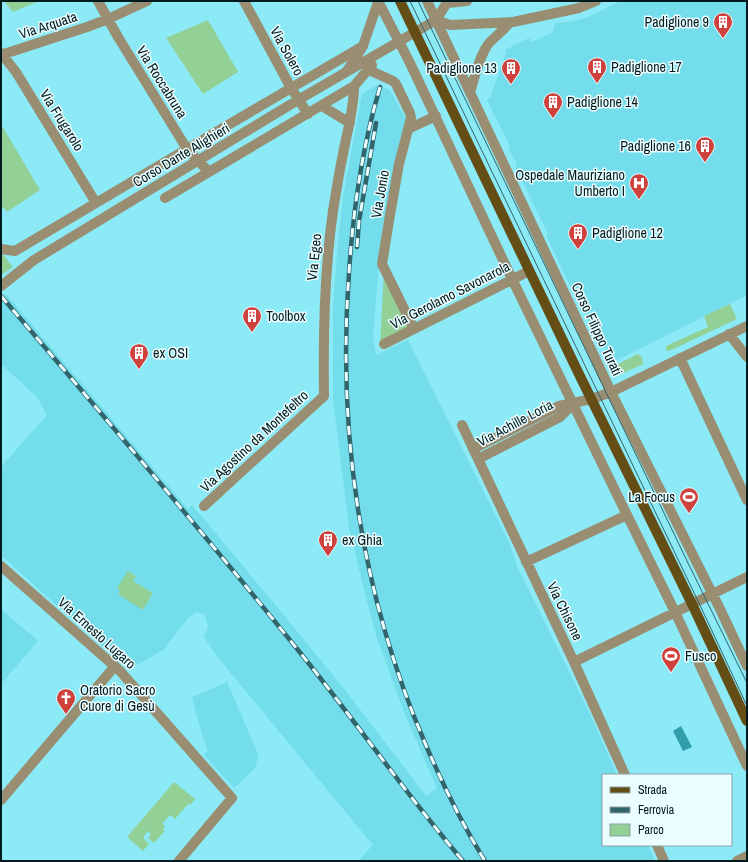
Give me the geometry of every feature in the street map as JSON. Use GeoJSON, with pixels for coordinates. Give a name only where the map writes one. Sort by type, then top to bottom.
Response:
{"type":"FeatureCollection","features":[{"type":"Feature","properties":{"kind":"main road"},"geometry":{"type":"LineString","coordinates":[[400,1],[529,271],[692,604],[747,721]]}},
{"type":"Feature","properties":{"kind":"street","name":"Via Roccabruna"},"geometry":{"type":"LineString","coordinates":[[98,1],[187,149],[209,172]]}},
{"type":"Feature","properties":{"kind":"street","name":"Via Arquata"},"geometry":{"type":"LineString","coordinates":[[1,55],[108,19],[147,1]]}},
{"type":"Feature","properties":{"kind":"street","name":"Via Solero"},"geometry":{"type":"LineString","coordinates":[[244,1],[291,88],[308,114]]}},
{"type":"Feature","properties":{"kind":"street"},"geometry":{"type":"LineString","coordinates":[[378,1],[436,116],[512,279],[675,612],[747,766]]}},
{"type":"Feature","properties":{"kind":"street"},"geometry":{"type":"LineString","coordinates":[[346,72],[363,46],[378,1]]}},
{"type":"Feature","properties":{"kind":"street","name":"Corso Filippo Turati"},"geometry":{"type":"LineString","coordinates":[[427,1],[611,392],[747,666]]}},
{"type":"Feature","properties":{"kind":"street"},"geometry":{"type":"LineString","coordinates":[[467,1],[448,2],[436,20],[450,25],[510,22],[579,8],[596,1]]}},
{"type":"Feature","properties":{"kind":"street","name":"Corso Dante Alighieri"},"geometry":{"type":"LineString","coordinates":[[1,286],[34,260],[298,100],[436,20]]}},
{"type":"Feature","properties":{"kind":"street"},"geometry":{"type":"LineString","coordinates":[[470,93],[480,62],[489,43],[504,30],[510,22]]}},
{"type":"Feature","properties":{"kind":"street","name":"Corso Dante Alighieri"},"geometry":{"type":"LineString","coordinates":[[1,249],[15,252],[363,46]]}},
{"type":"Feature","properties":{"kind":"street","name":"Corso Dante Alighieri"},"geometry":{"type":"LineString","coordinates":[[165,198],[354,86],[369,70],[379,53]]}},
{"type":"Feature","properties":{"kind":"street"},"geometry":{"type":"LineString","coordinates":[[344,57],[379,53]]}},
{"type":"Feature","properties":{"kind":"street","name":"Via Frugarolo"},"geometry":{"type":"LineString","coordinates":[[1,55],[16,72],[96,203]]}},
{"type":"Feature","properties":{"kind":"street","name":"Via Jonio"},"geometry":{"type":"LineString","coordinates":[[369,70],[393,81],[396,84],[411,118],[391,208],[382,264],[414,329]]}},
{"type":"Feature","properties":{"kind":"street","name":"Via Egeo"},"geometry":{"type":"LineString","coordinates":[[324,396],[323,324],[328,250],[335,197],[350,123],[354,86]]}},
{"type":"Feature","properties":{"kind":"street"},"geometry":{"type":"LineString","coordinates":[[322,106],[350,123]]}},
{"type":"Feature","properties":{"kind":"street"},"geometry":{"type":"LineString","coordinates":[[408,129],[436,116]]}},
{"type":"Feature","properties":{"kind":"street","name":"Via Gerolamo Savonarola"},"geometry":{"type":"LineString","coordinates":[[384,344],[529,271]]}},
{"type":"Feature","properties":{"kind":"street","name":"Via Achille Loria"},"geometry":{"type":"LineString","coordinates":[[473,449],[558,406],[574,404],[611,392],[747,326]]}},
{"type":"Feature","properties":{"kind":"street"},"geometry":{"type":"LineString","coordinates":[[729,334],[747,357]]}},
{"type":"Feature","properties":{"kind":"street"},"geometry":{"type":"LineString","coordinates":[[680,358],[747,500]]}},
{"type":"Feature","properties":{"kind":"street","name":"Via Agostino da Montefeltro"},"geometry":{"type":"LineString","coordinates":[[204,506],[324,396]]}},
{"type":"Feature","properties":{"kind":"street","name":"Via Achille Loria"},"geometry":{"type":"LineString","coordinates":[[462,425],[478,459],[560,417],[574,404]]}},
{"type":"Feature","properties":{"kind":"street","name":"Via Chisone"},"geometry":{"type":"LineString","coordinates":[[478,459],[574,662],[625,774]]}},
{"type":"Feature","properties":{"kind":"street"},"geometry":{"type":"LineString","coordinates":[[526,562],[627,515]]}},
{"type":"Feature","properties":{"kind":"street","name":"Via Ernesto Lugaro"},"geometry":{"type":"LineString","coordinates":[[2,569],[115,666],[232,798],[179,861]]}},
{"type":"Feature","properties":{"kind":"street"},"geometry":{"type":"LineString","coordinates":[[574,662],[747,576]]}},
{"type":"Feature","properties":{"kind":"street"},"geometry":{"type":"LineString","coordinates":[[1,800],[115,666]]}},
{"type":"Feature","properties":{"kind":"street"},"geometry":{"type":"LineString","coordinates":[[657,846],[664,861]]}},
{"type":"Feature","properties":{"kind":"street"},"geometry":{"type":"LineString","coordinates":[[737,861],[747,856]]}},
{"type":"Feature","properties":{"kind":"shaded area","name":"Ospedale Mauriziano Umberto I"},"geometry":{"type":"Polygon","coordinates":[[[621,1],[747,1],[747,295],[611,363],[572,285],[570,286],[546,235],[548,234],[515,166],[517,164],[510,151],[509,144],[487,100],[490,98],[506,53],[505,50],[529,38],[532,42],[553,32],[555,23],[586,18],[621,1]]]}},
{"type":"Feature","properties":{"kind":"shaded area"},"geometry":{"type":"Polygon","coordinates":[[[376,85],[390,90],[406,119],[379,264],[373,336],[376,355],[408,340],[509,542],[517,566],[590,714],[617,774],[602,774],[602,846],[648,846],[655,861],[358,861],[373,845],[219,659],[204,637],[208,627],[205,614],[196,612],[188,618],[163,650],[128,670],[1,555],[1,467],[47,415],[37,397],[1,364],[1,299],[6,294],[188,509],[192,505],[205,520],[342,686],[426,796],[437,788],[405,715],[376,636],[349,528],[333,398],[333,305],[338,240],[344,191],[362,94],[376,85]]]}},
{"type":"Feature","properties":{"kind":"shaded area"},"geometry":{"type":"Polygon","coordinates":[[[1,609],[38,641],[1,684],[1,609]]]}},
{"type":"Feature","properties":{"kind":"shaded area"},"geometry":{"type":"Polygon","coordinates":[[[227,682],[258,754],[256,767],[234,788],[204,755],[208,750],[202,735],[192,697],[227,682]]]}},
{"type":"Feature","properties":{"kind":"shaded area"},"geometry":{"type":"Polygon","coordinates":[[[681,726],[692,747],[683,751],[673,731],[681,726]]]}},
{"type":"Feature","properties":{"kind":"green space"},"geometry":{"type":"Polygon","coordinates":[[[4,1],[39,1],[13,12],[4,1]]]}},
{"type":"Feature","properties":{"kind":"green space"},"geometry":{"type":"Polygon","coordinates":[[[208,20],[238,72],[203,94],[166,38],[208,20]]]}},
{"type":"Feature","properties":{"kind":"green space"},"geometry":{"type":"Polygon","coordinates":[[[1,124],[40,190],[7,212],[1,205],[1,124]]]}},
{"type":"Feature","properties":{"kind":"green space"},"geometry":{"type":"Polygon","coordinates":[[[1,252],[13,267],[1,275],[1,252]]]}},
{"type":"Feature","properties":{"kind":"green space"},"geometry":{"type":"Polygon","coordinates":[[[384,271],[411,328],[380,345],[384,271]]]}},
{"type":"Feature","properties":{"kind":"green space"},"geometry":{"type":"Polygon","coordinates":[[[730,304],[737,319],[669,351],[666,350],[666,346],[708,327],[704,316],[730,304]]]}},
{"type":"Feature","properties":{"kind":"green space"},"geometry":{"type":"Polygon","coordinates":[[[638,354],[642,357],[643,364],[619,375],[615,371],[616,365],[638,354]]]}},
{"type":"Feature","properties":{"kind":"green space"},"geometry":{"type":"Polygon","coordinates":[[[128,571],[136,576],[133,581],[153,593],[143,610],[118,594],[120,590],[117,588],[128,571]]]}},
{"type":"Feature","properties":{"kind":"green space"},"geometry":{"type":"Polygon","coordinates":[[[174,782],[195,799],[190,805],[188,804],[175,819],[170,815],[162,824],[165,826],[163,829],[165,831],[154,843],[148,838],[151,834],[148,831],[143,838],[149,844],[143,851],[127,837],[174,782]]]}},
{"type":"Feature","properties":{"kind":"tram line"},"geometry":{"type":"LineString","coordinates":[[410,1],[747,706]]}},
{"type":"Feature","properties":{"kind":"tram line"},"geometry":{"type":"LineString","coordinates":[[418,1],[747,683]]}},
{"type":"Feature","properties":{"kind":"railway"},"geometry":{"type":"LineString","coordinates":[[380,87],[368,133],[359,179],[349,273],[346,333],[347,393],[351,453],[358,512],[384,629],[403,687],[445,788],[468,833],[485,861]]}},
{"type":"Feature","properties":{"kind":"railway"},"geometry":{"type":"LineString","coordinates":[[357,247],[359,221],[376,123]]}},
{"type":"Feature","properties":{"kind":"railway"},"geometry":{"type":"LineString","coordinates":[[1,296],[151,472],[261,605],[319,676],[421,809],[463,861]]}},
{"type":"Feature","properties":{"kind":"place","name":"Padiglione 9"},"geometry":{"type":"Point","coordinates":[723,39]}},
{"type":"Feature","properties":{"kind":"place","name":"Padiglione 17"},"geometry":{"type":"Point","coordinates":[597,84]}},
{"type":"Feature","properties":{"kind":"place","name":"Padiglione 13"},"geometry":{"type":"Point","coordinates":[511,85]}},
{"type":"Feature","properties":{"kind":"place","name":"Padiglione 14"},"geometry":{"type":"Point","coordinates":[553,119]}},
{"type":"Feature","properties":{"kind":"place","name":"Padiglione 16"},"geometry":{"type":"Point","coordinates":[705,163]}},
{"type":"Feature","properties":{"kind":"place","name":"Ospedale Mauriziano Umberto I"},"geometry":{"type":"Point","coordinates":[639,200]}},
{"type":"Feature","properties":{"kind":"place","name":"Padiglione 12"},"geometry":{"type":"Point","coordinates":[578,250]}},
{"type":"Feature","properties":{"kind":"place","name":"Toolbox"},"geometry":{"type":"Point","coordinates":[252,333]}},
{"type":"Feature","properties":{"kind":"place","name":"ex OSI"},"geometry":{"type":"Point","coordinates":[139,370]}},
{"type":"Feature","properties":{"kind":"place","name":"La Focus"},"geometry":{"type":"Point","coordinates":[689,514]}},
{"type":"Feature","properties":{"kind":"place","name":"ex Ghia"},"geometry":{"type":"Point","coordinates":[328,557]}},
{"type":"Feature","properties":{"kind":"place","name":"Fusco"},"geometry":{"type":"Point","coordinates":[671,673]}},
{"type":"Feature","properties":{"kind":"place","name":"Oratorio Sacro Cuore di Gesù"},"geometry":{"type":"Point","coordinates":[66,715]}}]}
